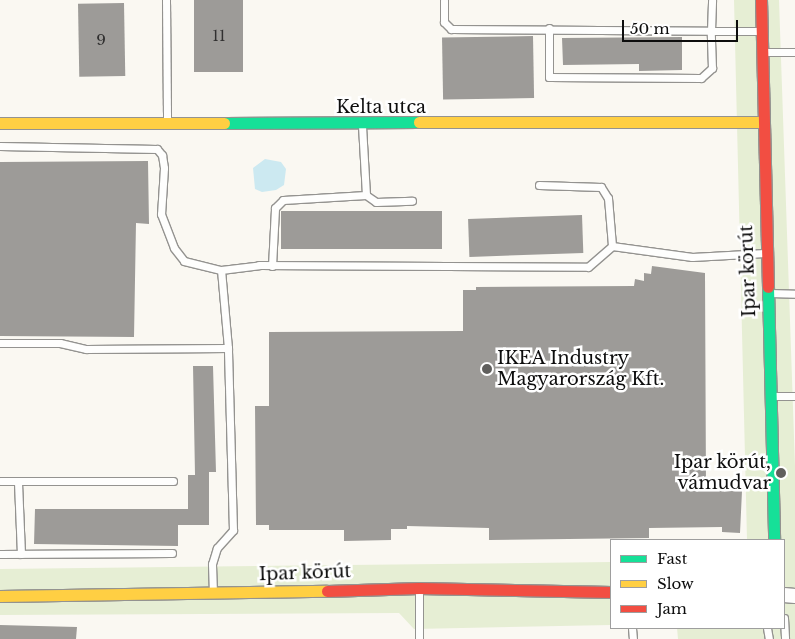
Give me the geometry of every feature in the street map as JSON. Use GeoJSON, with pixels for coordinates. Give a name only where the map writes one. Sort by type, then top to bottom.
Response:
{"type":"FeatureCollection","features":[{"type":"Feature","properties":{"kind":"street","name":"Ipar körút"},"geometry":{"type":"LineString","coordinates":[[761,0],[774,539]]}},
{"type":"Feature","properties":{"kind":"street","name":"Kelta utca"},"geometry":{"type":"LineString","coordinates":[[0,123],[763,122]]}},
{"type":"Feature","properties":{"kind":"street","name":"Ipar körút"},"geometry":{"type":"LineString","coordinates":[[0,596],[213,595],[419,588],[610,592]]}},
{"type":"Feature","properties":{"kind":"lane"},"geometry":{"type":"LineString","coordinates":[[166,0],[168,124]]}},
{"type":"Feature","properties":{"kind":"lane"},"geometry":{"type":"LineString","coordinates":[[444,0],[444,22],[452,29],[549,28],[761,31]]}},
{"type":"Feature","properties":{"kind":"lane"},"geometry":{"type":"LineString","coordinates":[[549,28],[549,77],[701,78],[712,68],[712,0]]}},
{"type":"Feature","properties":{"kind":"lane"},"geometry":{"type":"LineString","coordinates":[[762,52],[795,52]]}},
{"type":"Feature","properties":{"kind":"lane"},"geometry":{"type":"LineString","coordinates":[[362,124],[366,196]]}},
{"type":"Feature","properties":{"kind":"lane"},"geometry":{"type":"LineString","coordinates":[[0,146],[157,149],[162,155],[164,168],[162,214],[170,242],[184,261],[221,270],[272,266],[588,266],[612,246],[692,257],[766,253]]}},
{"type":"Feature","properties":{"kind":"lane"},"geometry":{"type":"LineString","coordinates":[[539,185],[601,187],[608,198],[612,246]]}},
{"type":"Feature","properties":{"kind":"lane"},"geometry":{"type":"LineString","coordinates":[[272,266],[275,208],[283,200],[366,196],[376,202],[412,201]]}},
{"type":"Feature","properties":{"kind":"lane"},"geometry":{"type":"LineString","coordinates":[[213,595],[212,564],[217,548],[233,530],[228,348],[221,270]]}},
{"type":"Feature","properties":{"kind":"lane"},"geometry":{"type":"LineString","coordinates":[[767,293],[795,294]]}},
{"type":"Feature","properties":{"kind":"lane"},"geometry":{"type":"LineString","coordinates":[[0,343],[60,344],[86,349],[228,348]]}},
{"type":"Feature","properties":{"kind":"lane"},"geometry":{"type":"LineString","coordinates":[[771,396],[795,396]]}},
{"type":"Feature","properties":{"kind":"lane"},"geometry":{"type":"LineString","coordinates":[[0,481],[173,481]]}},
{"type":"Feature","properties":{"kind":"lane"},"geometry":{"type":"LineString","coordinates":[[18,481],[21,554]]}},
{"type":"Feature","properties":{"kind":"lane"},"geometry":{"type":"LineString","coordinates":[[0,554],[172,553]]}},
{"type":"Feature","properties":{"kind":"lane"},"geometry":{"type":"LineString","coordinates":[[419,588],[419,639]]}},
{"type":"Feature","properties":{"kind":"green space"},"geometry":{"type":"Polygon","coordinates":[[[734,0],[779,0],[795,466],[795,639],[678,639],[677,629],[785,629],[785,539],[747,539],[734,0]]]}},
{"type":"Feature","properties":{"kind":"green space"},"geometry":{"type":"Polygon","coordinates":[[[610,562],[610,625],[414,629],[399,613],[0,615],[0,569],[610,562]]]}},
{"type":"Feature","properties":{"kind":"water"},"geometry":{"type":"Polygon","coordinates":[[[265,159],[281,162],[286,169],[284,185],[276,190],[262,192],[255,189],[253,168],[265,159]]]}},
{"type":"Feature","properties":{"kind":"building"},"geometry":{"type":"Polygon","coordinates":[[[194,0],[243,0],[243,72],[194,72],[194,0]]]}},
{"type":"Feature","properties":{"kind":"building"},"geometry":{"type":"Polygon","coordinates":[[[124,3],[125,76],[79,77],[78,4],[124,3]]]}},
{"type":"Feature","properties":{"kind":"building"},"geometry":{"type":"Polygon","coordinates":[[[533,36],[534,98],[443,100],[442,38],[533,36]]]}},
{"type":"Feature","properties":{"kind":"building"},"geometry":{"type":"Polygon","coordinates":[[[682,37],[682,70],[639,71],[639,64],[563,65],[562,38],[682,37]]]}},
{"type":"Feature","properties":{"kind":"building"},"geometry":{"type":"Polygon","coordinates":[[[148,161],[149,224],[136,223],[134,337],[0,336],[0,162],[148,161]]]}},
{"type":"Feature","properties":{"kind":"building"},"geometry":{"type":"Polygon","coordinates":[[[281,211],[442,211],[442,249],[281,249],[281,211]]]}},
{"type":"Feature","properties":{"kind":"building"},"geometry":{"type":"Polygon","coordinates":[[[582,215],[583,253],[469,257],[468,219],[582,215]]]}},
{"type":"Feature","properties":{"kind":"building","name":"IKEA Industry Magyarország Kft."},"geometry":{"type":"Polygon","coordinates":[[[652,266],[705,273],[706,490],[742,491],[740,533],[722,532],[722,527],[649,528],[649,538],[489,540],[489,528],[407,526],[407,529],[391,529],[391,540],[344,541],[344,530],[269,530],[269,525],[256,525],[255,406],[269,406],[269,332],[463,331],[463,290],[476,290],[476,287],[634,286],[635,279],[644,281],[644,273],[651,274],[652,266]]]}},
{"type":"Feature","properties":{"kind":"building"},"geometry":{"type":"Polygon","coordinates":[[[193,366],[213,366],[216,472],[209,472],[209,525],[178,525],[178,546],[34,544],[35,509],[188,509],[188,475],[195,475],[193,366]]]}},
{"type":"Feature","properties":{"kind":"building"},"geometry":{"type":"Polygon","coordinates":[[[0,625],[77,627],[76,639],[0,639],[0,625]]]}},
{"type":"Feature","properties":{"kind":"traffic: fast"},"geometry":{"type":"LineString","coordinates":[[224,123],[419,122]]}},
{"type":"Feature","properties":{"kind":"traffic: fast"},"geometry":{"type":"LineString","coordinates":[[768,287],[774,539]]}},
{"type":"Feature","properties":{"kind":"traffic: slow"},"geometry":{"type":"LineString","coordinates":[[419,122],[763,122]]}},
{"type":"Feature","properties":{"kind":"traffic: slow"},"geometry":{"type":"LineString","coordinates":[[0,123],[224,123]]}},
{"type":"Feature","properties":{"kind":"traffic: slow"},"geometry":{"type":"LineString","coordinates":[[0,596],[327,591]]}},
{"type":"Feature","properties":{"kind":"traffic: jam"},"geometry":{"type":"LineString","coordinates":[[761,0],[768,287]]}},
{"type":"Feature","properties":{"kind":"traffic: jam"},"geometry":{"type":"LineString","coordinates":[[327,591],[419,588],[610,592]]}},
{"type":"Feature","properties":{"kind":"place","name":"IKEA Industry Magyarország Kft."},"geometry":{"type":"Point","coordinates":[487,369]}},
{"type":"Feature","properties":{"kind":"place","name":"Ipar körút, vámudvar"},"geometry":{"type":"Point","coordinates":[781,473]}}]}
